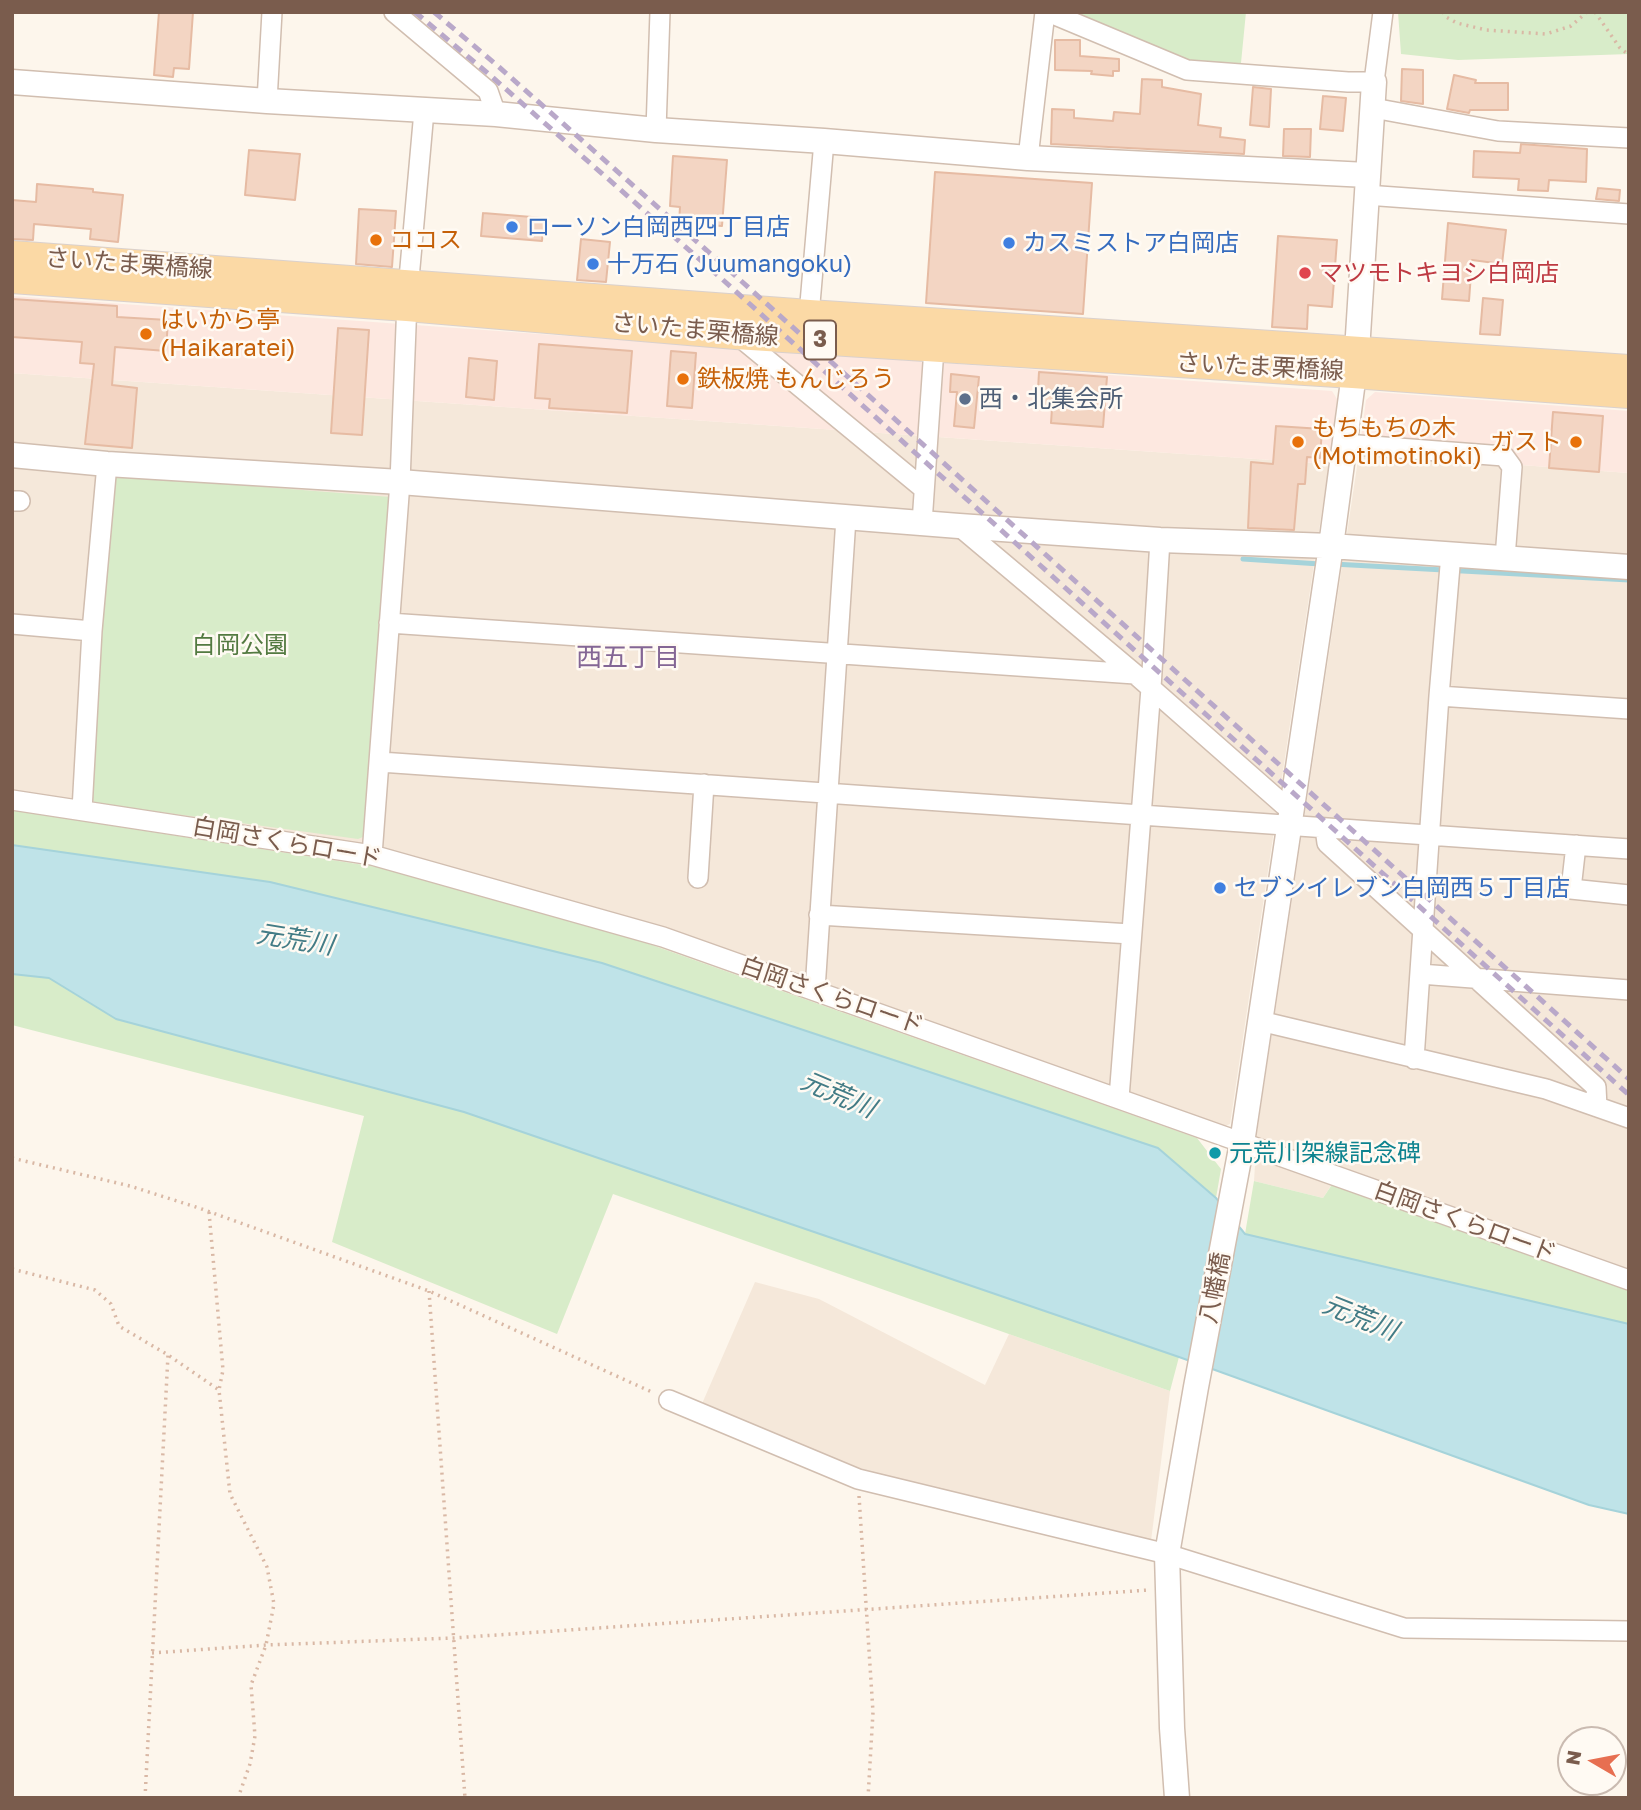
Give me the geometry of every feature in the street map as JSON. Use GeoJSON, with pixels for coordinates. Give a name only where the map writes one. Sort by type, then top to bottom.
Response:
{"type":"FeatureCollection","features":[{"type":"Feature","properties":{"kind":"main road","name":"さいたま栗橋線"},"geometry":{"type":"LineString","coordinates":[[12,256],[408,295],[736,334],[934,348],[1629,370]]}},
{"type":"Feature","properties":{"kind":"main road","name":"さいたま栗橋線"},"geometry":{"type":"LineString","coordinates":[[12,278],[809,315],[1355,362],[1629,393]]}},
{"type":"Feature","properties":{"kind":"street"},"geometry":{"type":"LineString","coordinates":[[267,101],[272,12]]}},
{"type":"Feature","properties":{"kind":"street"},"geometry":{"type":"LineString","coordinates":[[394,12],[488,91],[496,114]]}},
{"type":"Feature","properties":{"kind":"street"},"geometry":{"type":"LineString","coordinates":[[656,130],[660,12]]}},
{"type":"Feature","properties":{"kind":"street"},"geometry":{"type":"LineString","coordinates":[[1028,158],[1046,12],[1187,70],[1348,82],[1374,82],[1383,12]]}},
{"type":"Feature","properties":{"kind":"street"},"geometry":{"type":"LineString","coordinates":[[12,82],[267,101],[496,114],[656,130],[1366,185],[1629,214]]}},
{"type":"Feature","properties":{"kind":"street","name":"八幡橋"},"geometry":{"type":"LineString","coordinates":[[1177,1798],[1172,1728],[1167,1554],[1242,1143],[1331,546],[1355,362],[1374,82]]}},
{"type":"Feature","properties":{"kind":"street"},"geometry":{"type":"LineString","coordinates":[[1373,108],[1498,131],[1629,138]]}},
{"type":"Feature","properties":{"kind":"street"},"geometry":{"type":"LineString","coordinates":[[372,855],[400,482],[408,295],[424,111]]}},
{"type":"Feature","properties":{"kind":"street"},"geometry":{"type":"LineString","coordinates":[[809,315],[824,141]]}},
{"type":"Feature","properties":{"kind":"street"},"geometry":{"type":"LineString","coordinates":[[736,334],[924,489]]}},
{"type":"Feature","properties":{"kind":"street"},"geometry":{"type":"LineString","coordinates":[[922,523],[934,348]]}},
{"type":"Feature","properties":{"kind":"street"},"geometry":{"type":"LineString","coordinates":[[1345,443],[1504,456],[1512,467],[1505,558]]}},
{"type":"Feature","properties":{"kind":"street"},"geometry":{"type":"LineString","coordinates":[[12,455],[1160,540],[1331,546],[1629,567]]}},
{"type":"Feature","properties":{"kind":"street"},"geometry":{"type":"LineString","coordinates":[[82,810],[92,631],[107,464]]}},
{"type":"Feature","properties":{"kind":"street"},"geometry":{"type":"LineString","coordinates":[[815,990],[846,518]]}},
{"type":"Feature","properties":{"kind":"street"},"geometry":{"type":"LineString","coordinates":[[959,526],[1135,674],[1284,805],[1290,815]]}},
{"type":"Feature","properties":{"kind":"street"},"geometry":{"type":"LineString","coordinates":[[1119,1098],[1160,540]]}},
{"type":"Feature","properties":{"kind":"street"},"geometry":{"type":"LineString","coordinates":[[1414,1059],[1451,554]]}},
{"type":"Feature","properties":{"kind":"street"},"geometry":{"type":"LineString","coordinates":[[389,623],[1135,674]]}},
{"type":"Feature","properties":{"kind":"street"},"geometry":{"type":"LineString","coordinates":[[12,624],[92,631]]}},
{"type":"Feature","properties":{"kind":"street"},"geometry":{"type":"LineString","coordinates":[[1439,696],[1629,709]]}},
{"type":"Feature","properties":{"kind":"street"},"geometry":{"type":"LineString","coordinates":[[380,762],[1141,814],[1290,815],[1325,828],[1629,849]]}},
{"type":"Feature","properties":{"kind":"street"},"geometry":{"type":"LineString","coordinates":[[698,878],[704,784]]}},
{"type":"Feature","properties":{"kind":"street","name":"白岡さくらロード"},"geometry":{"type":"LineString","coordinates":[[12,800],[372,855],[663,937],[1629,1280]]}},
{"type":"Feature","properties":{"kind":"street"},"geometry":{"type":"LineString","coordinates":[[1325,828],[1327,844],[1596,1087],[1597,1107]]}},
{"type":"Feature","properties":{"kind":"street"},"geometry":{"type":"LineString","coordinates":[[1576,845],[1571,889],[1629,895]]}},
{"type":"Feature","properties":{"kind":"street"},"geometry":{"type":"LineString","coordinates":[[820,915],[1131,934]]}},
{"type":"Feature","properties":{"kind":"street"},"geometry":{"type":"LineString","coordinates":[[1420,975],[1629,990]]}},
{"type":"Feature","properties":{"kind":"street"},"geometry":{"type":"LineString","coordinates":[[1261,1021],[1546,1089],[1629,1118]]}},
{"type":"Feature","properties":{"kind":"street"},"geometry":{"type":"LineString","coordinates":[[669,1400],[858,1479],[1167,1554],[1404,1628],[1629,1630]]}},
{"type":"Feature","properties":{"kind":"path"},"geometry":{"type":"LineString","coordinates":[[1443,12],[1457,23],[1486,30],[1546,34],[1571,26],[1587,12]]}},
{"type":"Feature","properties":{"kind":"path"},"geometry":{"type":"LineString","coordinates":[[1595,12],[1620,48],[1629,55]]}},
{"type":"Feature","properties":{"kind":"path"},"geometry":{"type":"LineString","coordinates":[[12,1158],[130,1186],[429,1291],[669,1400]]}},
{"type":"Feature","properties":{"kind":"path"},"geometry":{"type":"LineString","coordinates":[[209,1212],[223,1370],[219,1390],[230,1494],[267,1567],[274,1604],[266,1645],[251,1685],[255,1736],[250,1764],[238,1798]]}},
{"type":"Feature","properties":{"kind":"path"},"geometry":{"type":"LineString","coordinates":[[12,1269],[94,1290],[111,1304],[119,1326],[219,1390]]}},
{"type":"Feature","properties":{"kind":"path"},"geometry":{"type":"LineString","coordinates":[[429,1291],[465,1798]]}},
{"type":"Feature","properties":{"kind":"path"},"geometry":{"type":"LineString","coordinates":[[145,1798],[168,1355]]}},
{"type":"Feature","properties":{"kind":"path"},"geometry":{"type":"LineString","coordinates":[[858,1479],[873,1712],[868,1798]]}},
{"type":"Feature","properties":{"kind":"path"},"geometry":{"type":"LineString","coordinates":[[152,1653],[266,1645],[453,1638],[1169,1589]]}},
{"type":"Feature","properties":{"kind":"shaded area"},"geometry":{"type":"Polygon","coordinates":[[[12,296],[1332,391],[1337,399],[1329,464],[12,373],[12,296]]]}},
{"type":"Feature","properties":{"kind":"shaded area"},"geometry":{"type":"Polygon","coordinates":[[[12,373],[1329,464],[1230,1124],[1197,1138],[621,934],[383,868],[12,810],[12,373]]]}},
{"type":"Feature","properties":{"kind":"shaded area"},"geometry":{"type":"Polygon","coordinates":[[[1375,392],[1629,411],[1629,473],[1359,453],[1366,400],[1375,392]]]}},
{"type":"Feature","properties":{"kind":"shaded area"},"geometry":{"type":"Polygon","coordinates":[[[1359,453],[1629,473],[1629,1287],[1332,1184],[1323,1198],[1254,1181],[1257,1133],[1359,453]]]}},
{"type":"Feature","properties":{"kind":"shaded area"},"geometry":{"type":"Polygon","coordinates":[[[755,1282],[819,1299],[985,1385],[1009,1334],[1170,1391],[1151,1541],[858,1469],[701,1406],[755,1282]]]}},
{"type":"Feature","properties":{"kind":"green space"},"geometry":{"type":"Polygon","coordinates":[[[1072,12],[1246,12],[1241,63],[1188,62],[1072,12]]]}},
{"type":"Feature","properties":{"kind":"green space"},"geometry":{"type":"Polygon","coordinates":[[[1398,12],[1629,12],[1629,54],[1458,60],[1401,54],[1398,12]]]}},
{"type":"Feature","properties":{"kind":"green space","name":"白岡公園"},"geometry":{"type":"Polygon","coordinates":[[[112,475],[391,497],[365,836],[358,839],[95,803],[89,794],[112,475]]]}},
{"type":"Feature","properties":{"kind":"green space"},"geometry":{"type":"Polygon","coordinates":[[[12,810],[383,868],[621,934],[1197,1138],[1221,1169],[1216,1198],[1157,1148],[602,963],[270,882],[12,845],[12,810]]]}},
{"type":"Feature","properties":{"kind":"green space"},"geometry":{"type":"Polygon","coordinates":[[[12,974],[49,978],[116,1019],[464,1112],[1179,1357],[1170,1391],[613,1194],[557,1334],[332,1242],[364,1116],[12,1025],[12,974]]]}},
{"type":"Feature","properties":{"kind":"green space"},"geometry":{"type":"Polygon","coordinates":[[[1254,1181],[1323,1198],[1333,1183],[1629,1287],[1629,1324],[1245,1234],[1254,1181]]]}},
{"type":"Feature","properties":{"kind":"water","name":"元荒川"},"geometry":{"type":"Polygon","coordinates":[[[12,845],[270,882],[602,963],[1158,1148],[1216,1198],[1245,1234],[1629,1324],[1629,1514],[1589,1505],[1179,1357],[464,1112],[116,1019],[49,978],[12,974],[12,845]]]}},
{"type":"Feature","properties":{"kind":"building"},"geometry":{"type":"Polygon","coordinates":[[[159,12],[193,12],[189,69],[174,68],[173,77],[154,75],[159,12]]]}},
{"type":"Feature","properties":{"kind":"building"},"geometry":{"type":"Polygon","coordinates":[[[1055,40],[1080,40],[1080,56],[1119,59],[1119,71],[1113,71],[1113,76],[1091,74],[1092,71],[1055,70],[1055,40]]]}},
{"type":"Feature","properties":{"kind":"building"},"geometry":{"type":"Polygon","coordinates":[[[1402,69],[1423,70],[1423,104],[1401,101],[1402,69]]]}},
{"type":"Feature","properties":{"kind":"building"},"geometry":{"type":"Polygon","coordinates":[[[1454,75],[1476,80],[1475,83],[1508,83],[1508,110],[1470,110],[1469,113],[1447,109],[1454,75]]]}},
{"type":"Feature","properties":{"kind":"building"},"geometry":{"type":"Polygon","coordinates":[[[1142,79],[1162,80],[1162,87],[1201,94],[1198,125],[1221,128],[1220,137],[1245,140],[1244,154],[1051,144],[1052,109],[1074,110],[1074,118],[1113,121],[1114,112],[1140,114],[1142,79]]]}},
{"type":"Feature","properties":{"kind":"building"},"geometry":{"type":"Polygon","coordinates":[[[1253,87],[1271,89],[1269,127],[1250,125],[1253,87]]]}},
{"type":"Feature","properties":{"kind":"building"},"geometry":{"type":"Polygon","coordinates":[[[1323,96],[1346,98],[1343,131],[1320,129],[1323,96]]]}},
{"type":"Feature","properties":{"kind":"building"},"geometry":{"type":"Polygon","coordinates":[[[1284,129],[1311,129],[1310,157],[1283,156],[1284,129]]]}},
{"type":"Feature","properties":{"kind":"building"},"geometry":{"type":"Polygon","coordinates":[[[1521,144],[1587,149],[1586,182],[1549,180],[1548,191],[1518,190],[1519,179],[1473,177],[1474,151],[1520,153],[1521,144]]]}},
{"type":"Feature","properties":{"kind":"building"},"geometry":{"type":"Polygon","coordinates":[[[249,150],[300,154],[295,200],[245,195],[249,150]]]}},
{"type":"Feature","properties":{"kind":"building"},"geometry":{"type":"Polygon","coordinates":[[[673,156],[727,160],[722,226],[679,223],[680,207],[670,206],[673,156]]]}},
{"type":"Feature","properties":{"kind":"building","name":"カスミストア白岡店"},"geometry":{"type":"Polygon","coordinates":[[[935,172],[1092,183],[1083,314],[926,303],[935,172]]]}},
{"type":"Feature","properties":{"kind":"building"},"geometry":{"type":"Polygon","coordinates":[[[37,184],[93,189],[93,192],[123,195],[118,242],[90,239],[91,229],[34,224],[33,240],[12,239],[12,200],[36,202],[37,184]]]}},
{"type":"Feature","properties":{"kind":"building"},"geometry":{"type":"Polygon","coordinates":[[[1598,188],[1620,190],[1619,201],[1596,199],[1598,188]]]}},
{"type":"Feature","properties":{"kind":"building","name":"ココス"},"geometry":{"type":"Polygon","coordinates":[[[359,209],[396,211],[392,267],[356,264],[359,209]]]}},
{"type":"Feature","properties":{"kind":"building","name":"ローソン白岡西四丁目店"},"geometry":{"type":"Polygon","coordinates":[[[483,213],[544,218],[542,241],[481,236],[483,213]]]}},
{"type":"Feature","properties":{"kind":"building"},"geometry":{"type":"Polygon","coordinates":[[[1448,223],[1506,230],[1502,264],[1472,260],[1469,301],[1442,299],[1448,223]]]}},
{"type":"Feature","properties":{"kind":"building","name":"マツモトキヨシ白岡店"},"geometry":{"type":"Polygon","coordinates":[[[1278,236],[1337,240],[1332,307],[1308,305],[1307,329],[1272,327],[1278,236]]]}},
{"type":"Feature","properties":{"kind":"building","name":"十万石 (Juumangoku)"},"geometry":{"type":"Polygon","coordinates":[[[581,239],[610,242],[606,282],[577,280],[581,239]]]}},
{"type":"Feature","properties":{"kind":"building"},"geometry":{"type":"Polygon","coordinates":[[[1483,298],[1503,300],[1500,335],[1480,334],[1483,298]]]}},
{"type":"Feature","properties":{"kind":"building"},"geometry":{"type":"Polygon","coordinates":[[[12,299],[117,306],[117,317],[168,320],[166,351],[115,347],[112,385],[137,388],[132,448],[85,444],[94,364],[80,363],[82,342],[12,337],[12,299]]]}},
{"type":"Feature","properties":{"kind":"building"},"geometry":{"type":"Polygon","coordinates":[[[338,328],[369,330],[362,435],[331,433],[338,328]]]}},
{"type":"Feature","properties":{"kind":"building"},"geometry":{"type":"Polygon","coordinates":[[[539,344],[632,351],[627,413],[549,408],[550,399],[535,398],[539,344]]]}},
{"type":"Feature","properties":{"kind":"building"},"geometry":{"type":"Polygon","coordinates":[[[671,351],[696,353],[692,408],[667,406],[671,351]]]}},
{"type":"Feature","properties":{"kind":"building"},"geometry":{"type":"Polygon","coordinates":[[[469,358],[497,361],[494,400],[466,397],[469,358]]]}},
{"type":"Feature","properties":{"kind":"building"},"geometry":{"type":"Polygon","coordinates":[[[1039,372],[1107,377],[1103,427],[1051,423],[1052,408],[1037,407],[1039,372]]]}},
{"type":"Feature","properties":{"kind":"building"},"geometry":{"type":"Polygon","coordinates":[[[951,374],[979,377],[974,428],[954,426],[957,392],[950,392],[951,374]]]}},
{"type":"Feature","properties":{"kind":"building","name":"ガスト"},"geometry":{"type":"Polygon","coordinates":[[[1553,412],[1603,416],[1599,472],[1549,468],[1553,412]]]}},
{"type":"Feature","properties":{"kind":"building"},"geometry":{"type":"Polygon","coordinates":[[[1276,426],[1322,429],[1320,458],[1307,457],[1305,484],[1298,484],[1294,530],[1248,528],[1251,462],[1273,464],[1276,426]]]}},
{"type":"Feature","properties":{"kind":"waterway"},"geometry":{"type":"LineString","coordinates":[[1243,559],[1320,564]]}},
{"type":"Feature","properties":{"kind":"waterway"},"geometry":{"type":"LineString","coordinates":[[1333,564],[1629,580]]}},
{"type":"Feature","properties":{"kind":"railway"},"geometry":{"type":"LineString","coordinates":[[415,12],[722,279],[1629,1095]]}},
{"type":"Feature","properties":{"kind":"railway"},"geometry":{"type":"LineString","coordinates":[[434,12],[729,270],[1629,1079]]}},
{"type":"Feature","properties":{"kind":"place","name":"ローソン白岡西四丁目店"},"geometry":{"type":"Point","coordinates":[512,227]}},
{"type":"Feature","properties":{"kind":"place","name":"ココス"},"geometry":{"type":"Point","coordinates":[376,240]}},
{"type":"Feature","properties":{"kind":"place","name":"カスミストア白岡店"},"geometry":{"type":"Point","coordinates":[1009,243]}},
{"type":"Feature","properties":{"kind":"place","name":"十万石 (Juumangoku)"},"geometry":{"type":"Point","coordinates":[593,264]}},
{"type":"Feature","properties":{"kind":"place","name":"マツモトキヨシ白岡店"},"geometry":{"type":"Point","coordinates":[1305,273]}},
{"type":"Feature","properties":{"kind":"place","name":"はいから亭 (Haikaratei)"},"geometry":{"type":"Point","coordinates":[146,334]}},
{"type":"Feature","properties":{"kind":"place","name":"鉄板焼 もんじろう"},"geometry":{"type":"Point","coordinates":[683,379]}},
{"type":"Feature","properties":{"kind":"place","name":"西・北集会所"},"geometry":{"type":"Point","coordinates":[965,399]}},
{"type":"Feature","properties":{"kind":"place","name":"もちもちの木 (Motimotinoki)"},"geometry":{"type":"Point","coordinates":[1298,442]}},
{"type":"Feature","properties":{"kind":"place","name":"ガスト"},"geometry":{"type":"Point","coordinates":[1576,442]}},
{"type":"Feature","properties":{"kind":"place","name":"セブンイレブン白岡西５丁目店"},"geometry":{"type":"Point","coordinates":[1220,888]}},
{"type":"Feature","properties":{"kind":"place","name":"元荒川架線記念碑"},"geometry":{"type":"Point","coordinates":[1215,1153]}},
{"type":"Feature","properties":{"kind":"district","name":"西五丁目"},"geometry":{"type":"Point","coordinates":[628,658]}}]}
